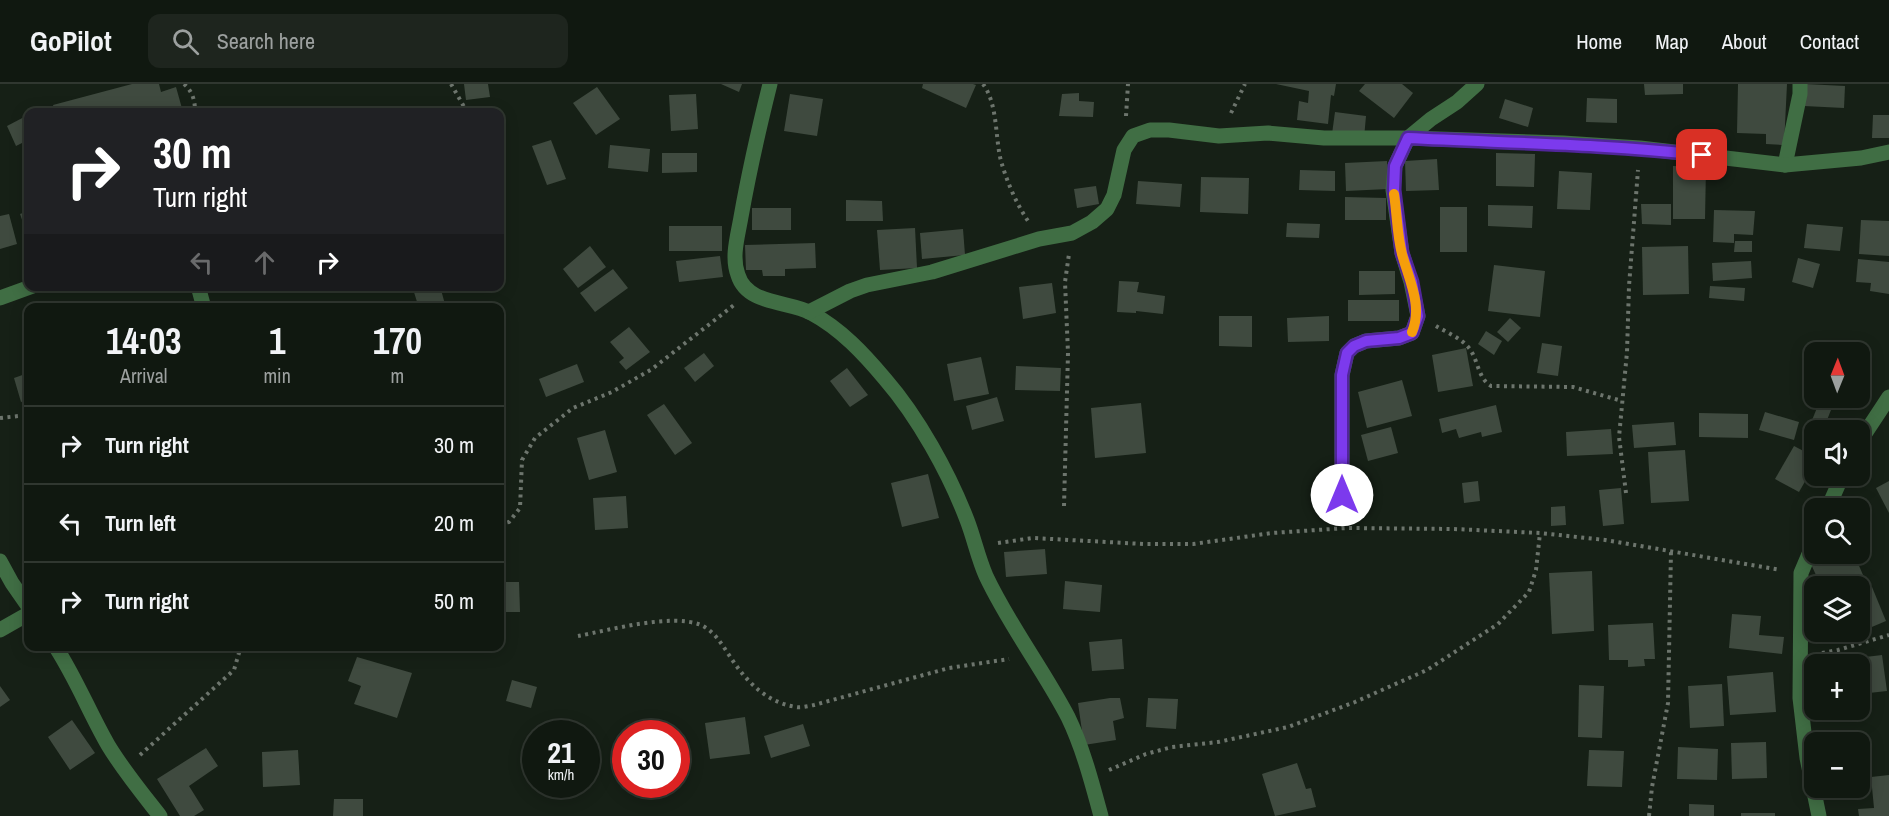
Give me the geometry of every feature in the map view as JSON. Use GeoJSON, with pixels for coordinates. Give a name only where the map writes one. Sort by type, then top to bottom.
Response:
{"type":"FeatureCollection","features":[{"type":"Feature","properties":{"kind":"street"},"geometry":{"type":"LineString","coordinates":[[770,84],[749,174],[735,259],[737,275],[742,285],[751,292],[809,312],[838,330],[887,381],[913,417],[953,487],[985,574],[1068,718],[1091,778],[1101,816]]}},
{"type":"Feature","properties":{"kind":"street"},"geometry":{"type":"LineString","coordinates":[[1342,495],[1342,375],[1347,353],[1354,346],[1366,341],[1399,338],[1412,333],[1418,316],[1412,282],[1402,253],[1394,190],[1395,166],[1408,138],[1457,102],[1477,84]]}},
{"type":"Feature","properties":{"kind":"street"},"geometry":{"type":"LineString","coordinates":[[1785,165],[1800,94],[1800,84]]}},
{"type":"Feature","properties":{"kind":"street"},"geometry":{"type":"LineString","coordinates":[[809,312],[867,285],[932,272],[1040,239],[1072,233],[1092,222],[1107,209],[1114,195],[1124,150],[1133,136],[1150,130],[1219,136],[1268,133],[1324,138],[1563,143],[1640,148],[1785,165],[1861,158],[1889,152]]}},
{"type":"Feature","properties":{"kind":"street"},"geometry":{"type":"LineString","coordinates":[[0,298],[24,289]]}},
{"type":"Feature","properties":{"kind":"street"},"geometry":{"type":"LineString","coordinates":[[1870,426],[1889,398]]}},
{"type":"Feature","properties":{"kind":"street"},"geometry":{"type":"LineString","coordinates":[[0,561],[24,600]]}},
{"type":"Feature","properties":{"kind":"street"},"geometry":{"type":"LineString","coordinates":[[1805,564],[1801,573],[1800,698],[1806,748],[1819,816]]}},
{"type":"Feature","properties":{"kind":"street"},"geometry":{"type":"LineString","coordinates":[[0,630],[24,616]]}},
{"type":"Feature","properties":{"kind":"street"},"geometry":{"type":"LineString","coordinates":[[58,651],[72,672],[107,742],[123,768],[160,816]]}},
{"type":"Feature","properties":{"kind":"path"},"geometry":{"type":"LineString","coordinates":[[184,84],[195,102],[195,108]]}},
{"type":"Feature","properties":{"kind":"path"},"geometry":{"type":"LineString","coordinates":[[452,84],[465,108]]}},
{"type":"Feature","properties":{"kind":"path"},"geometry":{"type":"LineString","coordinates":[[983,84],[994,116],[1001,160],[1017,204],[1040,239]]}},
{"type":"Feature","properties":{"kind":"path"},"geometry":{"type":"LineString","coordinates":[[1219,136],[1245,84]]}},
{"type":"Feature","properties":{"kind":"path"},"geometry":{"type":"LineString","coordinates":[[1626,493],[1619,437],[1640,148]]}},
{"type":"Feature","properties":{"kind":"path"},"geometry":{"type":"LineString","coordinates":[[1064,506],[1068,353],[1065,282],[1072,233]]}},
{"type":"Feature","properties":{"kind":"path"},"geometry":{"type":"LineString","coordinates":[[504,523],[509,522],[520,508],[522,460],[535,438],[573,408],[612,392],[652,369],[751,292]]}},
{"type":"Feature","properties":{"kind":"path"},"geometry":{"type":"LineString","coordinates":[[1418,316],[1465,343],[1485,382],[1491,386],[1573,387],[1622,401]]}},
{"type":"Feature","properties":{"kind":"path"},"geometry":{"type":"LineString","coordinates":[[0,418],[24,415]]}},
{"type":"Feature","properties":{"kind":"path"},"geometry":{"type":"LineString","coordinates":[[976,546],[1033,538],[1144,544],[1193,544],[1272,532],[1347,528],[1454,529],[1540,533],[1605,540],[1801,573]]}},
{"type":"Feature","properties":{"kind":"path"},"geometry":{"type":"LineString","coordinates":[[1091,778],[1146,754],[1172,747],[1218,742],[1288,727],[1355,702],[1427,670],[1498,624],[1529,592],[1536,570],[1540,533]]}},
{"type":"Feature","properties":{"kind":"path"},"geometry":{"type":"LineString","coordinates":[[1648,816],[1668,704],[1671,551]]}},
{"type":"Feature","properties":{"kind":"path"},"geometry":{"type":"LineString","coordinates":[[578,636],[663,621],[683,621],[702,625],[717,636],[748,681],[763,695],[796,707],[814,705],[949,668],[1031,656]]}},
{"type":"Feature","properties":{"kind":"path"},"geometry":{"type":"LineString","coordinates":[[1801,656],[1838,650],[1889,635]]}},
{"type":"Feature","properties":{"kind":"path"},"geometry":{"type":"LineString","coordinates":[[123,768],[144,752],[234,670],[240,651]]}},
{"type":"Feature","properties":{"kind":"building"},"geometry":{"type":"Polygon","coordinates":[[[132,84],[159,84],[161,92],[176,87],[182,108],[54,108],[53,105],[132,84]]]}},
{"type":"Feature","properties":{"kind":"building"},"geometry":{"type":"Polygon","coordinates":[[[464,84],[488,84],[490,97],[466,100],[464,84]]]}},
{"type":"Feature","properties":{"kind":"building"},"geometry":{"type":"Polygon","coordinates":[[[721,84],[742,84],[739,92],[721,84]]]}},
{"type":"Feature","properties":{"kind":"building"},"geometry":{"type":"Polygon","coordinates":[[[923,84],[976,85],[966,108],[922,88],[923,84]]]}},
{"type":"Feature","properties":{"kind":"building"},"geometry":{"type":"Polygon","coordinates":[[[1276,84],[1336,84],[1334,96],[1331,95],[1328,124],[1297,120],[1299,101],[1308,103],[1309,91],[1276,84]]]}},
{"type":"Feature","properties":{"kind":"building"},"geometry":{"type":"Polygon","coordinates":[[[1365,84],[1402,84],[1413,93],[1394,118],[1359,91],[1365,84]]]}},
{"type":"Feature","properties":{"kind":"building"},"geometry":{"type":"Polygon","coordinates":[[[1644,84],[1683,84],[1683,94],[1645,95],[1644,84]]]}},
{"type":"Feature","properties":{"kind":"building"},"geometry":{"type":"Polygon","coordinates":[[[1738,84],[1787,84],[1784,145],[1766,144],[1766,134],[1737,133],[1738,84]]]}},
{"type":"Feature","properties":{"kind":"building"},"geometry":{"type":"Polygon","coordinates":[[[1805,84],[1845,86],[1844,108],[1804,106],[1805,84]]]}},
{"type":"Feature","properties":{"kind":"building"},"geometry":{"type":"Polygon","coordinates":[[[597,87],[620,119],[596,135],[573,103],[597,87]]]}},
{"type":"Feature","properties":{"kind":"building"},"geometry":{"type":"Polygon","coordinates":[[[1079,93],[1079,101],[1094,102],[1093,117],[1059,116],[1062,94],[1079,93]]]}},
{"type":"Feature","properties":{"kind":"building"},"geometry":{"type":"Polygon","coordinates":[[[696,94],[698,129],[671,131],[669,95],[696,94]]]}},
{"type":"Feature","properties":{"kind":"building"},"geometry":{"type":"Polygon","coordinates":[[[790,94],[823,99],[817,136],[784,131],[790,94]]]}},
{"type":"Feature","properties":{"kind":"building"},"geometry":{"type":"Polygon","coordinates":[[[1587,98],[1617,99],[1617,123],[1586,122],[1587,98]]]}},
{"type":"Feature","properties":{"kind":"building"},"geometry":{"type":"Polygon","coordinates":[[[1505,99],[1533,108],[1528,127],[1499,118],[1505,99]]]}},
{"type":"Feature","properties":{"kind":"building"},"geometry":{"type":"Polygon","coordinates":[[[1335,112],[1366,116],[1364,138],[1332,134],[1335,112]]]}},
{"type":"Feature","properties":{"kind":"building"},"geometry":{"type":"Polygon","coordinates":[[[1873,115],[1889,115],[1889,138],[1872,138],[1873,115]]]}},
{"type":"Feature","properties":{"kind":"building"},"geometry":{"type":"Polygon","coordinates":[[[24,117],[24,142],[16,146],[7,126],[24,117]]]}},
{"type":"Feature","properties":{"kind":"building"},"geometry":{"type":"Polygon","coordinates":[[[551,140],[566,179],[547,185],[532,146],[551,140]]]}},
{"type":"Feature","properties":{"kind":"building"},"geometry":{"type":"Polygon","coordinates":[[[610,145],[650,149],[648,172],[608,168],[610,145]]]}},
{"type":"Feature","properties":{"kind":"building"},"geometry":{"type":"Polygon","coordinates":[[[662,153],[697,153],[697,172],[662,173],[662,153]]]}},
{"type":"Feature","properties":{"kind":"building"},"geometry":{"type":"Polygon","coordinates":[[[1496,153],[1535,154],[1534,187],[1496,186],[1496,153]]]}},
{"type":"Feature","properties":{"kind":"building"},"geometry":{"type":"Polygon","coordinates":[[[1437,159],[1439,190],[1406,191],[1405,161],[1437,159]]]}},
{"type":"Feature","properties":{"kind":"building"},"geometry":{"type":"Polygon","coordinates":[[[1387,161],[1388,189],[1346,191],[1345,163],[1387,161]]]}},
{"type":"Feature","properties":{"kind":"building"},"geometry":{"type":"Polygon","coordinates":[[[1673,166],[1706,167],[1705,219],[1673,219],[1673,166]]]}},
{"type":"Feature","properties":{"kind":"building"},"geometry":{"type":"Polygon","coordinates":[[[1300,170],[1335,171],[1335,191],[1299,190],[1300,170]]]}},
{"type":"Feature","properties":{"kind":"building"},"geometry":{"type":"Polygon","coordinates":[[[1559,171],[1592,173],[1590,210],[1557,209],[1559,171]]]}},
{"type":"Feature","properties":{"kind":"building"},"geometry":{"type":"Polygon","coordinates":[[[1201,177],[1249,178],[1248,214],[1200,212],[1201,177]]]}},
{"type":"Feature","properties":{"kind":"building"},"geometry":{"type":"Polygon","coordinates":[[[1138,181],[1182,184],[1180,207],[1136,204],[1138,181]]]}},
{"type":"Feature","properties":{"kind":"building"},"geometry":{"type":"Polygon","coordinates":[[[1096,186],[1099,204],[1077,208],[1074,189],[1096,186]]]}},
{"type":"Feature","properties":{"kind":"building"},"geometry":{"type":"Polygon","coordinates":[[[1345,197],[1386,198],[1386,220],[1345,220],[1345,197]]]}},
{"type":"Feature","properties":{"kind":"building"},"geometry":{"type":"Polygon","coordinates":[[[846,200],[882,201],[883,221],[846,221],[846,200]]]}},
{"type":"Feature","properties":{"kind":"building"},"geometry":{"type":"Polygon","coordinates":[[[1641,204],[1671,204],[1671,225],[1642,224],[1641,204]]]}},
{"type":"Feature","properties":{"kind":"building"},"geometry":{"type":"Polygon","coordinates":[[[1488,205],[1533,206],[1532,228],[1488,226],[1488,205]]]}},
{"type":"Feature","properties":{"kind":"building"},"geometry":{"type":"Polygon","coordinates":[[[1440,207],[1467,207],[1467,252],[1440,252],[1440,207]]]}},
{"type":"Feature","properties":{"kind":"building"},"geometry":{"type":"Polygon","coordinates":[[[752,208],[791,208],[791,230],[752,230],[752,208]]]}},
{"type":"Feature","properties":{"kind":"building"},"geometry":{"type":"Polygon","coordinates":[[[1714,210],[1755,211],[1753,235],[1734,234],[1734,243],[1713,242],[1714,210]]]}},
{"type":"Feature","properties":{"kind":"building"},"geometry":{"type":"Polygon","coordinates":[[[24,212],[24,226],[20,214],[24,212]]]}},
{"type":"Feature","properties":{"kind":"building"},"geometry":{"type":"Polygon","coordinates":[[[9,214],[17,244],[0,249],[0,216],[9,214]]]}},
{"type":"Feature","properties":{"kind":"building"},"geometry":{"type":"Polygon","coordinates":[[[1861,220],[1889,221],[1889,256],[1859,254],[1861,220]]]}},
{"type":"Feature","properties":{"kind":"building"},"geometry":{"type":"Polygon","coordinates":[[[1287,223],[1320,224],[1319,238],[1286,237],[1287,223]]]}},
{"type":"Feature","properties":{"kind":"building"},"geometry":{"type":"Polygon","coordinates":[[[1807,224],[1843,227],[1840,251],[1804,248],[1807,224]]]}},
{"type":"Feature","properties":{"kind":"building"},"geometry":{"type":"Polygon","coordinates":[[[669,226],[722,226],[722,251],[669,251],[669,226]]]}},
{"type":"Feature","properties":{"kind":"building"},"geometry":{"type":"Polygon","coordinates":[[[915,228],[917,268],[880,270],[877,230],[915,228]]]}},
{"type":"Feature","properties":{"kind":"building"},"geometry":{"type":"Polygon","coordinates":[[[963,229],[965,255],[922,259],[920,233],[963,229]]]}},
{"type":"Feature","properties":{"kind":"building"},"geometry":{"type":"Polygon","coordinates":[[[1735,241],[1752,241],[1752,252],[1734,252],[1735,241]]]}},
{"type":"Feature","properties":{"kind":"building"},"geometry":{"type":"Polygon","coordinates":[[[815,243],[816,268],[785,269],[785,276],[763,276],[762,270],[746,270],[745,245],[815,243]]]}},
{"type":"Feature","properties":{"kind":"building"},"geometry":{"type":"Polygon","coordinates":[[[590,246],[606,267],[578,288],[563,269],[590,246]]]}},
{"type":"Feature","properties":{"kind":"building"},"geometry":{"type":"Polygon","coordinates":[[[1688,246],[1689,294],[1643,295],[1642,247],[1688,246]]]}},
{"type":"Feature","properties":{"kind":"building"},"geometry":{"type":"Polygon","coordinates":[[[720,256],[723,277],[679,282],[676,261],[720,256]]]}},
{"type":"Feature","properties":{"kind":"building"},"geometry":{"type":"Polygon","coordinates":[[[1798,258],[1820,264],[1813,288],[1792,282],[1798,258]]]}},
{"type":"Feature","properties":{"kind":"building"},"geometry":{"type":"Polygon","coordinates":[[[1858,259],[1889,262],[1889,294],[1870,291],[1871,283],[1856,282],[1858,259]]]}},
{"type":"Feature","properties":{"kind":"building"},"geometry":{"type":"Polygon","coordinates":[[[1751,261],[1752,278],[1713,281],[1712,263],[1751,261]]]}},
{"type":"Feature","properties":{"kind":"building"},"geometry":{"type":"Polygon","coordinates":[[[1494,265],[1545,271],[1540,317],[1488,311],[1494,265]]]}},
{"type":"Feature","properties":{"kind":"building"},"geometry":{"type":"Polygon","coordinates":[[[613,269],[628,288],[595,312],[580,293],[613,269]]]}},
{"type":"Feature","properties":{"kind":"building"},"geometry":{"type":"Polygon","coordinates":[[[1359,271],[1395,271],[1395,294],[1359,295],[1359,271]]]}},
{"type":"Feature","properties":{"kind":"building"},"geometry":{"type":"Polygon","coordinates":[[[1119,281],[1139,282],[1137,292],[1165,296],[1163,314],[1136,311],[1136,313],[1117,312],[1119,281]]]}},
{"type":"Feature","properties":{"kind":"building"},"geometry":{"type":"Polygon","coordinates":[[[1052,283],[1056,313],[1023,319],[1019,287],[1052,283]]]}},
{"type":"Feature","properties":{"kind":"building"},"geometry":{"type":"Polygon","coordinates":[[[1710,286],[1745,288],[1744,301],[1709,298],[1710,286]]]}},
{"type":"Feature","properties":{"kind":"building"},"geometry":{"type":"Polygon","coordinates":[[[414,291],[441,291],[445,303],[417,303],[414,291]]]}},
{"type":"Feature","properties":{"kind":"building"},"geometry":{"type":"Polygon","coordinates":[[[1348,300],[1399,300],[1399,321],[1348,321],[1348,300]]]}},
{"type":"Feature","properties":{"kind":"building"},"geometry":{"type":"Polygon","coordinates":[[[1219,316],[1252,316],[1252,347],[1219,346],[1219,316]]]}},
{"type":"Feature","properties":{"kind":"building"},"geometry":{"type":"Polygon","coordinates":[[[1329,316],[1329,341],[1288,342],[1287,318],[1329,316]]]}},
{"type":"Feature","properties":{"kind":"building"},"geometry":{"type":"Polygon","coordinates":[[[1510,318],[1521,328],[1508,342],[1497,332],[1510,318]]]}},
{"type":"Feature","properties":{"kind":"building"},"geometry":{"type":"Polygon","coordinates":[[[629,327],[650,352],[626,370],[619,362],[624,358],[610,342],[629,327]]]}},
{"type":"Feature","properties":{"kind":"building"},"geometry":{"type":"Polygon","coordinates":[[[1486,331],[1502,341],[1494,355],[1478,344],[1486,331]]]}},
{"type":"Feature","properties":{"kind":"building"},"geometry":{"type":"Polygon","coordinates":[[[1542,343],[1562,346],[1558,376],[1537,373],[1542,343]]]}},
{"type":"Feature","properties":{"kind":"building"},"geometry":{"type":"Polygon","coordinates":[[[1466,348],[1473,386],[1438,392],[1432,355],[1466,348]]]}},
{"type":"Feature","properties":{"kind":"building"},"geometry":{"type":"Polygon","coordinates":[[[704,353],[714,366],[695,382],[684,368],[704,353]]]}},
{"type":"Feature","properties":{"kind":"building"},"geometry":{"type":"Polygon","coordinates":[[[981,357],[989,394],[954,401],[947,364],[981,357]]]}},
{"type":"Feature","properties":{"kind":"building"},"geometry":{"type":"Polygon","coordinates":[[[577,364],[584,382],[546,397],[539,379],[577,364]]]}},
{"type":"Feature","properties":{"kind":"building"},"geometry":{"type":"Polygon","coordinates":[[[1016,366],[1061,368],[1060,391],[1015,390],[1016,366]]]}},
{"type":"Feature","properties":{"kind":"building"},"geometry":{"type":"Polygon","coordinates":[[[847,368],[868,395],[850,407],[830,381],[847,368]]]}},
{"type":"Feature","properties":{"kind":"building"},"geometry":{"type":"Polygon","coordinates":[[[24,374],[24,401],[21,402],[14,378],[24,374]]]}},
{"type":"Feature","properties":{"kind":"building"},"geometry":{"type":"Polygon","coordinates":[[[1402,380],[1412,416],[1367,428],[1358,392],[1402,380]]]}},
{"type":"Feature","properties":{"kind":"building"},"geometry":{"type":"Polygon","coordinates":[[[997,397],[1004,421],[972,430],[966,406],[997,397]]]}},
{"type":"Feature","properties":{"kind":"building"},"geometry":{"type":"Polygon","coordinates":[[[1141,403],[1146,453],[1095,458],[1091,408],[1141,403]]]}},
{"type":"Feature","properties":{"kind":"building"},"geometry":{"type":"Polygon","coordinates":[[[664,404],[692,443],[675,455],[647,415],[664,404]]]}},
{"type":"Feature","properties":{"kind":"building"},"geometry":{"type":"Polygon","coordinates":[[[1496,405],[1502,432],[1482,437],[1481,432],[1459,438],[1456,429],[1442,433],[1439,419],[1496,405]]]}},
{"type":"Feature","properties":{"kind":"building"},"geometry":{"type":"Polygon","coordinates":[[[1817,408],[1832,408],[1827,420],[1812,420],[1817,408]]]}},
{"type":"Feature","properties":{"kind":"building"},"geometry":{"type":"Polygon","coordinates":[[[1765,412],[1799,422],[1794,440],[1759,430],[1765,412]]]}},
{"type":"Feature","properties":{"kind":"building"},"geometry":{"type":"Polygon","coordinates":[[[1699,413],[1748,414],[1748,438],[1699,437],[1699,413]]]}},
{"type":"Feature","properties":{"kind":"building"},"geometry":{"type":"Polygon","coordinates":[[[1674,422],[1676,445],[1634,448],[1632,425],[1674,422]]]}},
{"type":"Feature","properties":{"kind":"building"},"geometry":{"type":"Polygon","coordinates":[[[1391,427],[1398,453],[1368,461],[1361,435],[1391,427]]]}},
{"type":"Feature","properties":{"kind":"building"},"geometry":{"type":"Polygon","coordinates":[[[1611,429],[1613,454],[1567,456],[1566,432],[1611,429]]]}},
{"type":"Feature","properties":{"kind":"building"},"geometry":{"type":"Polygon","coordinates":[[[605,430],[617,472],[589,480],[577,438],[605,430]]]}},
{"type":"Feature","properties":{"kind":"building"},"geometry":{"type":"Polygon","coordinates":[[[1794,446],[1804,451],[1804,483],[1799,492],[1775,479],[1794,446]]]}},
{"type":"Feature","properties":{"kind":"building"},"geometry":{"type":"Polygon","coordinates":[[[1685,450],[1689,501],[1651,503],[1648,452],[1685,450]]]}},
{"type":"Feature","properties":{"kind":"building"},"geometry":{"type":"Polygon","coordinates":[[[928,474],[939,518],[902,527],[891,483],[928,474]]]}},
{"type":"Feature","properties":{"kind":"building"},"geometry":{"type":"Polygon","coordinates":[[[1478,481],[1480,501],[1464,503],[1462,483],[1478,481]]]}},
{"type":"Feature","properties":{"kind":"building"},"geometry":{"type":"Polygon","coordinates":[[[1889,481],[1889,513],[1876,488],[1889,481]]]}},
{"type":"Feature","properties":{"kind":"building"},"geometry":{"type":"Polygon","coordinates":[[[1621,488],[1624,524],[1603,526],[1599,490],[1621,488]]]}},
{"type":"Feature","properties":{"kind":"building"},"geometry":{"type":"Polygon","coordinates":[[[626,496],[628,528],[595,530],[593,498],[626,496]]]}},
{"type":"Feature","properties":{"kind":"building"},"geometry":{"type":"Polygon","coordinates":[[[1565,506],[1566,525],[1551,526],[1551,507],[1565,506]]]}},
{"type":"Feature","properties":{"kind":"building"},"geometry":{"type":"Polygon","coordinates":[[[1045,549],[1047,574],[1006,577],[1004,552],[1045,549]]]}},
{"type":"Feature","properties":{"kind":"building"},"geometry":{"type":"Polygon","coordinates":[[[1811,564],[1858,564],[1863,575],[1860,576],[1816,576],[1811,564]]]}},
{"type":"Feature","properties":{"kind":"building"},"geometry":{"type":"Polygon","coordinates":[[[1592,571],[1594,631],[1552,634],[1549,573],[1592,571]]]}},
{"type":"Feature","properties":{"kind":"building"},"geometry":{"type":"Polygon","coordinates":[[[1065,581],[1102,585],[1100,612],[1063,609],[1065,581]]]}},
{"type":"Feature","properties":{"kind":"building"},"geometry":{"type":"Polygon","coordinates":[[[504,582],[519,582],[520,612],[504,612],[504,582]]]}},
{"type":"Feature","properties":{"kind":"building"},"geometry":{"type":"Polygon","coordinates":[[[1872,587],[1886,621],[1870,628],[1870,588],[1872,587]]]}},
{"type":"Feature","properties":{"kind":"building"},"geometry":{"type":"Polygon","coordinates":[[[1732,614],[1761,616],[1759,635],[1784,637],[1782,654],[1729,648],[1732,614]]]}},
{"type":"Feature","properties":{"kind":"building"},"geometry":{"type":"Polygon","coordinates":[[[1653,623],[1655,659],[1644,659],[1645,666],[1628,667],[1628,660],[1609,660],[1608,625],[1653,623]]]}},
{"type":"Feature","properties":{"kind":"building"},"geometry":{"type":"Polygon","coordinates":[[[1122,639],[1124,669],[1092,671],[1089,642],[1122,639]]]}},
{"type":"Feature","properties":{"kind":"building"},"geometry":{"type":"Polygon","coordinates":[[[1882,655],[1887,691],[1870,693],[1870,656],[1882,655]]]}},
{"type":"Feature","properties":{"kind":"building"},"geometry":{"type":"Polygon","coordinates":[[[357,657],[412,673],[397,718],[354,704],[361,686],[348,681],[357,657]]]}},
{"type":"Feature","properties":{"kind":"building"},"geometry":{"type":"Polygon","coordinates":[[[1773,672],[1776,712],[1730,715],[1727,676],[1773,672]]]}},
{"type":"Feature","properties":{"kind":"building"},"geometry":{"type":"Polygon","coordinates":[[[512,680],[537,687],[531,708],[506,701],[512,680]]]}},
{"type":"Feature","properties":{"kind":"building"},"geometry":{"type":"Polygon","coordinates":[[[1722,684],[1724,726],[1690,728],[1688,686],[1722,684]]]}},
{"type":"Feature","properties":{"kind":"building"},"geometry":{"type":"Polygon","coordinates":[[[1579,685],[1604,686],[1602,738],[1578,737],[1579,685]]]}},
{"type":"Feature","properties":{"kind":"building"},"geometry":{"type":"Polygon","coordinates":[[[0,686],[10,700],[0,707],[0,686]]]}},
{"type":"Feature","properties":{"kind":"building"},"geometry":{"type":"Polygon","coordinates":[[[1120,698],[1124,718],[1113,721],[1116,740],[1084,745],[1078,703],[1120,698]]]}},
{"type":"Feature","properties":{"kind":"building"},"geometry":{"type":"Polygon","coordinates":[[[1148,698],[1178,699],[1176,729],[1146,727],[1148,698]]]}},
{"type":"Feature","properties":{"kind":"building"},"geometry":{"type":"Polygon","coordinates":[[[745,717],[750,754],[710,759],[705,723],[745,717]]]}},
{"type":"Feature","properties":{"kind":"building"},"geometry":{"type":"Polygon","coordinates":[[[72,720],[95,753],[70,770],[48,737],[72,720]]]}},
{"type":"Feature","properties":{"kind":"building"},"geometry":{"type":"Polygon","coordinates":[[[803,724],[810,746],[771,758],[764,736],[803,724]]]}},
{"type":"Feature","properties":{"kind":"building"},"geometry":{"type":"Polygon","coordinates":[[[1766,742],[1767,778],[1732,779],[1731,743],[1766,742]]]}},
{"type":"Feature","properties":{"kind":"building"},"geometry":{"type":"Polygon","coordinates":[[[1678,747],[1718,749],[1717,780],[1677,779],[1678,747]]]}},
{"type":"Feature","properties":{"kind":"building"},"geometry":{"type":"Polygon","coordinates":[[[206,748],[218,766],[189,786],[204,810],[194,816],[180,816],[157,779],[206,748]]]}},
{"type":"Feature","properties":{"kind":"building"},"geometry":{"type":"Polygon","coordinates":[[[298,750],[300,785],[263,787],[262,752],[298,750]]]}},
{"type":"Feature","properties":{"kind":"building"},"geometry":{"type":"Polygon","coordinates":[[[1589,750],[1624,751],[1622,787],[1587,786],[1589,750]]]}},
{"type":"Feature","properties":{"kind":"building"},"geometry":{"type":"Polygon","coordinates":[[[1297,763],[1306,789],[1311,788],[1316,807],[1275,816],[1262,774],[1297,763]]]}},
{"type":"Feature","properties":{"kind":"building"},"geometry":{"type":"Polygon","coordinates":[[[1889,775],[1889,816],[1859,816],[1858,809],[1874,808],[1871,777],[1889,775]]]}},
{"type":"Feature","properties":{"kind":"building"},"geometry":{"type":"Polygon","coordinates":[[[334,799],[363,799],[363,816],[333,816],[334,799]]]}},
{"type":"Feature","properties":{"kind":"building"},"geometry":{"type":"Polygon","coordinates":[[[1689,804],[1714,805],[1714,816],[1689,816],[1689,804]]]}},
{"type":"Feature","properties":{"kind":"building"},"geometry":{"type":"Polygon","coordinates":[[[1741,813],[1775,813],[1775,816],[1741,816],[1741,813]]]}},
{"type":"Feature","properties":{"kind":"slow traffic"},"geometry":{"type":"LineString","coordinates":[[1394,194],[1402,253],[1412,282],[1418,316],[1412,332]]}},
{"type":"Feature","properties":{"kind":"route"},"geometry":{"type":"LineString","coordinates":[[1342,495],[1342,375],[1347,353],[1354,346],[1366,341],[1399,338],[1412,333],[1418,316],[1412,282],[1402,253],[1394,190],[1395,166],[1408,138],[1563,143],[1702,155]]}}]}
